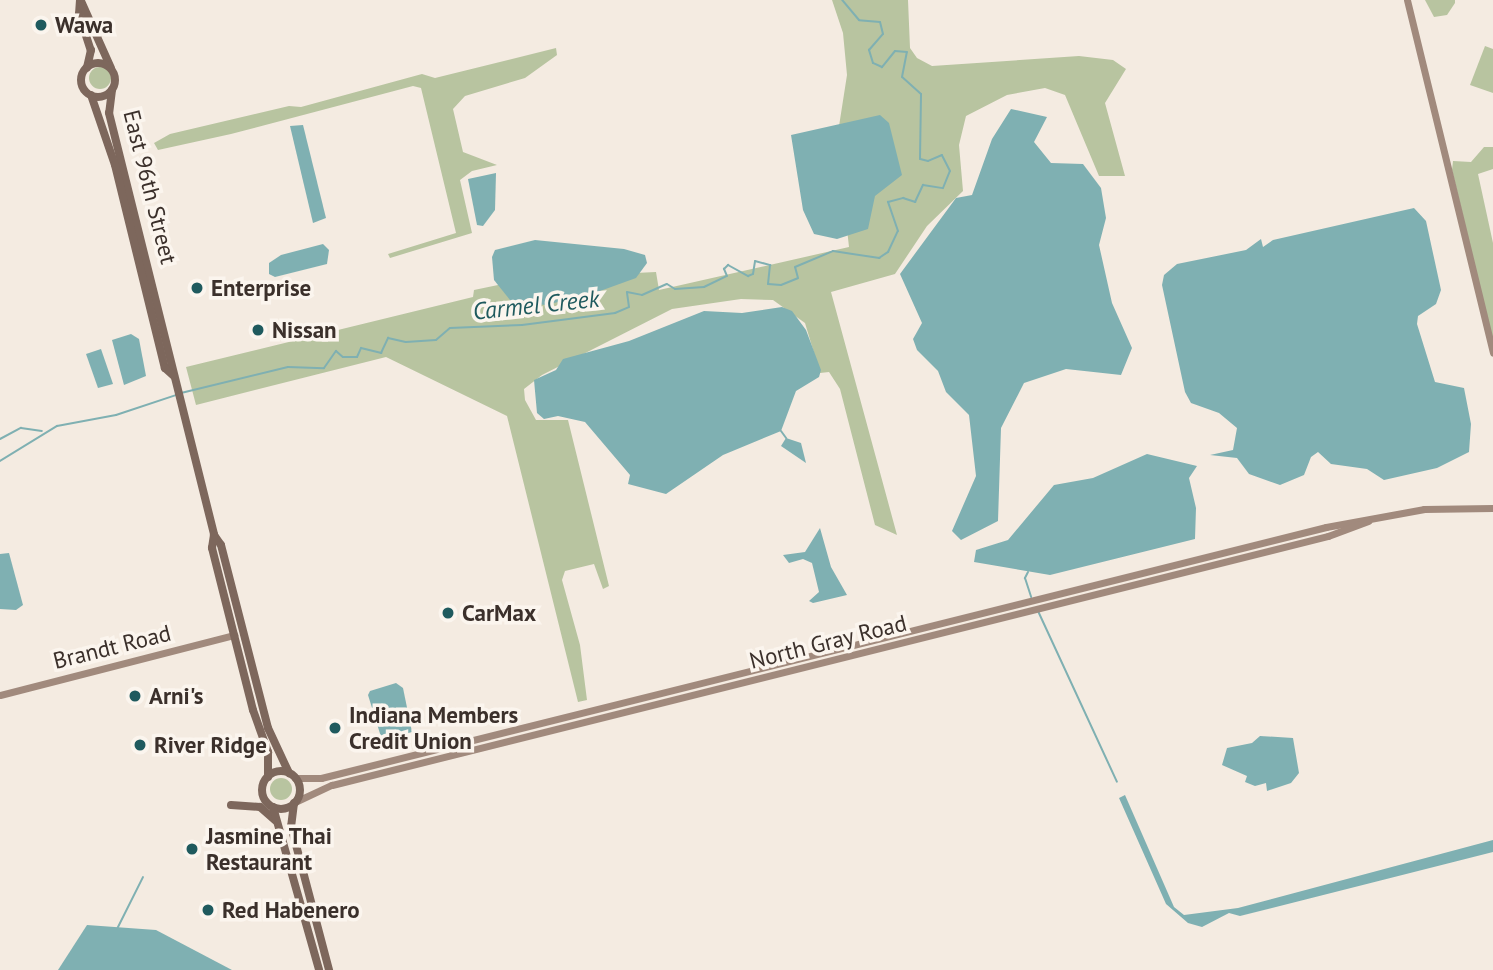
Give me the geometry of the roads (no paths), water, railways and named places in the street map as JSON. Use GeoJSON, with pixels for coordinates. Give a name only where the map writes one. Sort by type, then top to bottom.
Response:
{"type":"FeatureCollection","features":[{"type":"Feature","properties":{"kind":"main road"},"geometry":{"type":"LineString","coordinates":[[81,1],[112,69],[112,90],[103,96],[92,95],[82,83],[91,50],[79,14],[81,1]]}},
{"type":"Feature","properties":{"kind":"main road"},"geometry":{"type":"LineString","coordinates":[[87,68],[100,63],[112,69]]}},
{"type":"Feature","properties":{"kind":"main road","name":"East 96th Street"},"geometry":{"type":"LineString","coordinates":[[112,90],[109,113],[165,324],[174,376],[214,535],[221,545],[268,728],[292,776]]}},
{"type":"Feature","properties":{"kind":"main road","name":"East 96th Street"},"geometry":{"type":"LineString","coordinates":[[92,95],[130,228],[165,368],[174,376]]}},
{"type":"Feature","properties":{"kind":"main road"},"geometry":{"type":"LineString","coordinates":[[130,228],[138,233],[147,270],[153,276]]}},
{"type":"Feature","properties":{"kind":"main road"},"geometry":{"type":"LineString","coordinates":[[143,278],[150,283],[165,324]]}},
{"type":"Feature","properties":{"kind":"main road","name":"East 96th Street"},"geometry":{"type":"LineString","coordinates":[[214,535],[212,548],[268,752],[268,777]]}},
{"type":"Feature","properties":{"kind":"main road"},"geometry":{"type":"LineString","coordinates":[[319,970],[273,807],[263,793],[268,777],[292,776],[300,789],[291,826],[329,970]]}},
{"type":"Feature","properties":{"kind":"main road"},"geometry":{"type":"LineString","coordinates":[[273,807],[295,802]]}},
{"type":"Feature","properties":{"kind":"main road"},"geometry":{"type":"LineString","coordinates":[[232,805],[260,807],[277,822]]}},
{"type":"Feature","properties":{"kind":"street"},"geometry":{"type":"LineString","coordinates":[[1407,0],[1493,353]]}},
{"type":"Feature","properties":{"kind":"street","name":"North Gray Road"},"geometry":{"type":"LineString","coordinates":[[292,776],[321,778],[1325,527],[1428,508],[1493,508]]}},
{"type":"Feature","properties":{"kind":"street","name":"North Gray Road"},"geometry":{"type":"LineString","coordinates":[[295,802],[332,785],[1328,536],[1368,521]]}},
{"type":"Feature","properties":{"kind":"street","name":"Brandt Road"},"geometry":{"type":"LineString","coordinates":[[0,695],[234,635]]}},
{"type":"Feature","properties":{"kind":"water"},"geometry":{"type":"Polygon","coordinates":[[[1011,109],[1047,117],[1034,142],[1051,163],[1083,164],[1101,188],[1106,218],[1099,245],[1112,303],[1132,348],[1121,375],[1066,369],[1024,383],[1001,428],[998,521],[961,540],[952,531],[976,476],[969,415],[946,392],[938,371],[917,350],[913,339],[922,323],[900,274],[956,198],[972,195],[992,139],[1011,109]]]}},
{"type":"Feature","properties":{"kind":"water"},"geometry":{"type":"Polygon","coordinates":[[[880,115],[889,123],[902,175],[875,196],[868,229],[837,239],[814,234],[803,210],[791,135],[880,115]]]}},
{"type":"Feature","properties":{"kind":"water"},"geometry":{"type":"Polygon","coordinates":[[[303,125],[326,218],[313,223],[290,126],[303,125]]]}},
{"type":"Feature","properties":{"kind":"water"},"geometry":{"type":"Polygon","coordinates":[[[496,173],[495,210],[483,226],[477,225],[468,179],[496,173]]]}},
{"type":"Feature","properties":{"kind":"water"},"geometry":{"type":"Polygon","coordinates":[[[1414,208],[1426,221],[1441,290],[1436,304],[1418,316],[1417,324],[1435,382],[1464,388],[1471,424],[1469,452],[1437,468],[1384,480],[1367,469],[1331,464],[1318,452],[1311,457],[1304,475],[1280,485],[1249,474],[1237,458],[1210,455],[1233,450],[1237,428],[1219,413],[1191,403],[1185,392],[1162,285],[1164,275],[1177,264],[1246,250],[1261,239],[1263,247],[1273,240],[1414,208]]]}},
{"type":"Feature","properties":{"kind":"water"},"geometry":{"type":"Polygon","coordinates":[[[535,240],[624,249],[645,255],[647,263],[636,278],[589,295],[545,305],[510,300],[494,280],[492,257],[495,250],[535,240]]]}},
{"type":"Feature","properties":{"kind":"water"},"geometry":{"type":"Polygon","coordinates":[[[323,244],[329,250],[327,264],[275,277],[269,274],[269,263],[281,255],[323,244]]]}},
{"type":"Feature","properties":{"kind":"water"},"geometry":{"type":"Polygon","coordinates":[[[782,307],[792,311],[806,330],[821,370],[819,377],[796,391],[781,431],[723,455],[666,494],[628,484],[630,475],[585,422],[558,416],[544,419],[537,413],[534,380],[556,370],[563,359],[629,341],[704,311],[742,313],[782,307]]]}},
{"type":"Feature","properties":{"kind":"water"},"geometry":{"type":"Polygon","coordinates":[[[131,334],[139,339],[146,376],[124,385],[112,340],[131,334]]]}},
{"type":"Feature","properties":{"kind":"water"},"geometry":{"type":"Polygon","coordinates":[[[101,349],[113,384],[98,388],[86,354],[101,349]]]}},
{"type":"Feature","properties":{"kind":"water"},"geometry":{"type":"Polygon","coordinates":[[[786,438],[801,443],[806,463],[781,446],[786,438]]]}},
{"type":"Feature","properties":{"kind":"water"},"geometry":{"type":"Polygon","coordinates":[[[1147,454],[1197,466],[1189,478],[1196,508],[1195,539],[1050,575],[974,562],[976,550],[1008,540],[1054,485],[1093,478],[1147,454]]]}},
{"type":"Feature","properties":{"kind":"water"},"geometry":{"type":"Polygon","coordinates":[[[820,528],[831,567],[847,595],[813,603],[809,601],[819,592],[812,563],[803,559],[789,563],[783,555],[805,552],[820,528]]]}},
{"type":"Feature","properties":{"kind":"water"},"geometry":{"type":"Polygon","coordinates":[[[9,553],[23,605],[16,610],[0,609],[0,554],[9,553]]]}},
{"type":"Feature","properties":{"kind":"water"},"geometry":{"type":"Polygon","coordinates":[[[396,683],[403,688],[412,732],[382,740],[368,695],[370,691],[396,683]]]}},
{"type":"Feature","properties":{"kind":"water"},"geometry":{"type":"Polygon","coordinates":[[[1260,736],[1293,738],[1299,773],[1291,783],[1267,791],[1266,783],[1255,786],[1245,782],[1247,776],[1222,765],[1227,748],[1252,743],[1260,736]]]}},
{"type":"Feature","properties":{"kind":"water"},"geometry":{"type":"Polygon","coordinates":[[[1125,795],[1174,907],[1184,915],[1238,908],[1493,840],[1493,852],[1240,916],[1229,913],[1202,927],[1188,923],[1166,904],[1119,798],[1125,795]]]}},
{"type":"Feature","properties":{"kind":"water"},"geometry":{"type":"Polygon","coordinates":[[[87,925],[156,930],[232,970],[58,970],[87,925]]]}},
{"type":"Feature","properties":{"kind":"waterway","name":"Carmel Creek"},"geometry":{"type":"LineString","coordinates":[[181,393],[288,367],[324,368],[336,351],[343,357],[357,357],[361,348],[381,353],[388,338],[406,342],[436,340],[450,328],[522,325],[615,313],[629,307],[627,292],[642,295],[667,284],[675,289],[704,287],[727,276],[724,269],[728,265],[748,276],[753,274],[755,261],[770,265],[768,284],[781,285],[798,278],[795,267],[833,251],[879,258],[888,252],[898,231],[888,202],[903,198],[915,202],[923,185],[943,188],[950,171],[942,155],[928,161],[920,159],[921,94],[902,77],[907,52],[895,51],[882,67],[873,63],[869,50],[883,34],[880,22],[859,20],[842,0]]}},
{"type":"Feature","properties":{"kind":"waterway","name":"Carmel Creek"},"geometry":{"type":"LineString","coordinates":[[0,461],[57,426],[116,415],[176,395]]}},
{"type":"Feature","properties":{"kind":"waterway"},"geometry":{"type":"LineString","coordinates":[[0,439],[21,428],[42,431]]}},
{"type":"Feature","properties":{"kind":"waterway"},"geometry":{"type":"LineString","coordinates":[[781,431],[786,438]]}},
{"type":"Feature","properties":{"kind":"waterway"},"geometry":{"type":"LineString","coordinates":[[1028,572],[1025,578],[1031,597]]}},
{"type":"Feature","properties":{"kind":"waterway"},"geometry":{"type":"LineString","coordinates":[[1038,611],[1117,782]]}},
{"type":"Feature","properties":{"kind":"waterway"},"geometry":{"type":"LineString","coordinates":[[117,929],[143,877]]}},
{"type":"Feature","properties":{"kind":"place","name":"Wawa"},"geometry":{"type":"Point","coordinates":[41,25]}},
{"type":"Feature","properties":{"kind":"place","name":"Enterprise"},"geometry":{"type":"Point","coordinates":[197,288]}},
{"type":"Feature","properties":{"kind":"place","name":"Nissan"},"geometry":{"type":"Point","coordinates":[258,330]}},
{"type":"Feature","properties":{"kind":"place","name":"CarMax"},"geometry":{"type":"Point","coordinates":[448,613]}},
{"type":"Feature","properties":{"kind":"place","name":"Arni's"},"geometry":{"type":"Point","coordinates":[135,696]}},
{"type":"Feature","properties":{"kind":"place","name":"Indiana Members Credit Union"},"geometry":{"type":"Point","coordinates":[335,728]}},
{"type":"Feature","properties":{"kind":"place","name":"River Ridge"},"geometry":{"type":"Point","coordinates":[140,745]}},
{"type":"Feature","properties":{"kind":"place","name":"Jasmine Thai Restaurant"},"geometry":{"type":"Point","coordinates":[192,849]}},
{"type":"Feature","properties":{"kind":"place","name":"Red Habenero"},"geometry":{"type":"Point","coordinates":[208,910]}}]}
